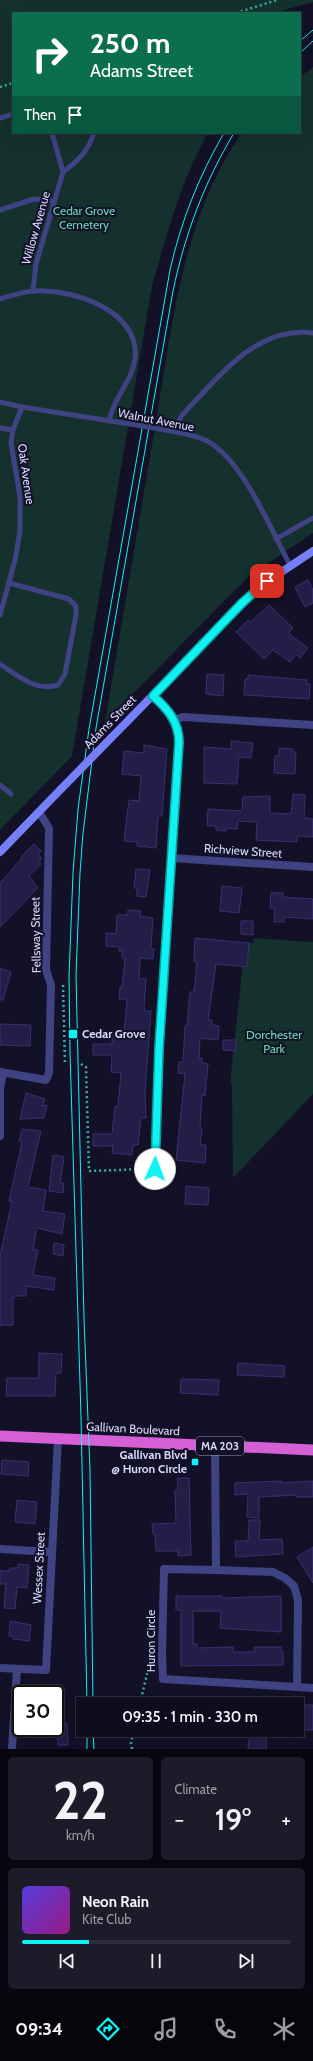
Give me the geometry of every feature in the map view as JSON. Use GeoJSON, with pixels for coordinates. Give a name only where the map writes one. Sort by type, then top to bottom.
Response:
{"type":"FeatureCollection","features":[{"type":"Feature","properties":{"kind":"highway","name":"Gallivan Boulevard"},"geometry":{"type":"LineString","coordinates":[[0,1436],[313,1450]]}},
{"type":"Feature","properties":{"kind":"main road","name":"Adams Street"},"geometry":{"type":"LineString","coordinates":[[0,852],[250,595],[290,565],[313,551]]}},
{"type":"Feature","properties":{"kind":"street"},"geometry":{"type":"LineString","coordinates":[[153,696],[174,720],[178,730],[179,742],[159,1049],[155,1169]]}},
{"type":"Feature","properties":{"kind":"street"},"geometry":{"type":"LineString","coordinates":[[174,720],[184,717],[313,725]]}},
{"type":"Feature","properties":{"kind":"street","name":"Fellsway Street"},"geometry":{"type":"LineString","coordinates":[[1,1072],[42,1080],[46,1080],[49,1073],[51,984],[46,970],[49,828],[39,812]]}},
{"type":"Feature","properties":{"kind":"street","name":"Richview Street"},"geometry":{"type":"LineString","coordinates":[[171,858],[313,867]]}},
{"type":"Feature","properties":{"kind":"street"},"geometry":{"type":"LineString","coordinates":[[0,1136],[1,1072]]}},
{"type":"Feature","properties":{"kind":"street","name":"Wessex Street"},"geometry":{"type":"LineString","coordinates":[[17,1669],[46,1670],[58,1439]]}},
{"type":"Feature","properties":{"kind":"street"},"geometry":{"type":"LineString","coordinates":[[215,1446],[216,1570]]}},
{"type":"Feature","properties":{"kind":"street"},"geometry":{"type":"LineString","coordinates":[[0,1549],[51,1552]]}},
{"type":"Feature","properties":{"kind":"street","name":"Huron Circle"},"geometry":{"type":"LineString","coordinates":[[297,1687],[298,1600],[294,1586],[285,1578],[273,1572],[164,1569],[162,1655],[163,1679],[313,1688]]}},
{"type":"Feature","properties":{"kind":"street"},"geometry":{"type":"LineString","coordinates":[[0,1668],[17,1669],[12,1749]]}},
{"type":"Feature","properties":{"kind":"lane"},"geometry":{"type":"LineString","coordinates":[[0,118],[12,114]]}},
{"type":"Feature","properties":{"kind":"lane"},"geometry":{"type":"LineString","coordinates":[[52,134],[63,172],[76,163],[86,152],[94,134]]}},
{"type":"Feature","properties":{"kind":"lane","name":"Willow Avenue"},"geometry":{"type":"LineString","coordinates":[[33,291],[36,264],[63,172]]}},
{"type":"Feature","properties":{"kind":"lane"},"geometry":{"type":"LineString","coordinates":[[0,210],[34,199],[54,201]]}},
{"type":"Feature","properties":{"kind":"lane"},"geometry":{"type":"LineString","coordinates":[[0,300],[33,291],[71,294],[93,301],[120,320],[132,335],[135,350],[133,366],[112,408],[109,421]]}},
{"type":"Feature","properties":{"kind":"lane"},"geometry":{"type":"LineString","coordinates":[[174,431],[181,416],[222,372],[238,359],[278,335],[296,332],[313,333]]}},
{"type":"Feature","properties":{"kind":"lane","name":"Walnut Avenue"},"geometry":{"type":"LineString","coordinates":[[0,402],[22,407],[174,431],[208,442],[228,457],[240,473],[290,565]]}},
{"type":"Feature","properties":{"kind":"lane","name":"Oak Avenue"},"geometry":{"type":"LineString","coordinates":[[0,615],[17,550],[21,508],[17,472],[12,449],[13,430],[22,407]]}},
{"type":"Feature","properties":{"kind":"lane"},"geometry":{"type":"LineString","coordinates":[[0,428],[13,430]]}},
{"type":"Feature","properties":{"kind":"lane"},"geometry":{"type":"LineString","coordinates":[[276,539],[313,518]]}},
{"type":"Feature","properties":{"kind":"lane"},"geometry":{"type":"LineString","coordinates":[[0,664],[29,683],[49,687],[58,685],[65,674],[76,615],[76,606],[70,599],[9,583]]}},
{"type":"Feature","properties":{"kind":"lane"},"geometry":{"type":"LineString","coordinates":[[0,785],[12,794]]}},
{"type":"Feature","properties":{"kind":"path"},"geometry":{"type":"LineString","coordinates":[[239,12],[277,0]]}},
{"type":"Feature","properties":{"kind":"path"},"geometry":{"type":"LineString","coordinates":[[0,87],[12,83]]}},
{"type":"Feature","properties":{"kind":"path"},"geometry":{"type":"LineString","coordinates":[[63,985],[64,1065]]}},
{"type":"Feature","properties":{"kind":"path"},"geometry":{"type":"LineString","coordinates":[[80,1064],[86,1067],[89,1171],[155,1169]]}},
{"type":"Feature","properties":{"kind":"path"},"geometry":{"type":"LineString","coordinates":[[141,1697],[150,1656],[162,1655]]}},
{"type":"Feature","properties":{"kind":"path"},"geometry":{"type":"LineString","coordinates":[[132,1749],[133,1737]]}},
{"type":"Feature","properties":{"kind":"green space","name":"Cedar Grove Cemetery"},"geometry":{"type":"Polygon","coordinates":[[[0,0],[313,0],[313,2],[278,12],[12,12],[12,134],[207,134],[198,151],[182,188],[152,286],[72,756],[0,830],[0,0]]]}},
{"type":"Feature","properties":{"kind":"green space"},"geometry":{"type":"Polygon","coordinates":[[[313,67],[313,533],[249,576],[105,722],[173,320],[191,241],[204,203],[221,167],[241,134],[301,134],[301,76],[313,67]]]}},
{"type":"Feature","properties":{"kind":"green space","name":"Dorchester Park"},"geometry":{"type":"Polygon","coordinates":[[[254,938],[313,942],[313,1094],[233,1178],[232,1084],[230,1084],[245,943],[253,943],[254,938]]]}},
{"type":"Feature","properties":{"kind":"building"},"geometry":{"type":"Polygon","coordinates":[[[308,580],[313,590],[313,603],[305,607],[295,587],[308,580]]]}},
{"type":"Feature","properties":{"kind":"building"},"geometry":{"type":"Polygon","coordinates":[[[269,605],[293,628],[288,633],[308,648],[300,658],[296,655],[290,662],[273,650],[264,659],[236,632],[248,620],[251,622],[269,605]]]}},
{"type":"Feature","properties":{"kind":"building"},"geometry":{"type":"Polygon","coordinates":[[[207,674],[224,675],[223,696],[206,694],[207,674]]]}},
{"type":"Feature","properties":{"kind":"building"},"geometry":{"type":"Polygon","coordinates":[[[248,675],[307,680],[306,684],[310,684],[309,699],[244,695],[245,679],[248,679],[248,675]]]}},
{"type":"Feature","properties":{"kind":"building"},"geometry":{"type":"Polygon","coordinates":[[[231,741],[253,743],[251,758],[239,757],[237,784],[204,783],[204,747],[231,749],[231,741]]]}},
{"type":"Feature","properties":{"kind":"building"},"geometry":{"type":"Polygon","coordinates":[[[144,745],[167,749],[162,816],[158,816],[156,848],[137,846],[137,842],[124,841],[129,800],[139,801],[141,776],[122,774],[124,751],[144,753],[144,745]]]}},
{"type":"Feature","properties":{"kind":"building"},"geometry":{"type":"Polygon","coordinates":[[[279,748],[292,749],[292,752],[296,752],[295,774],[274,773],[275,756],[279,756],[279,748]]]}},
{"type":"Feature","properties":{"kind":"building"},"geometry":{"type":"Polygon","coordinates":[[[293,794],[305,795],[304,818],[313,819],[313,837],[297,836],[297,842],[256,840],[257,822],[238,821],[237,829],[226,828],[226,831],[216,830],[216,826],[207,826],[208,809],[242,811],[243,797],[270,796],[270,813],[291,814],[293,794]]]}},
{"type":"Feature","properties":{"kind":"building"},"geometry":{"type":"Polygon","coordinates":[[[34,844],[41,851],[38,854],[42,859],[39,862],[41,864],[29,876],[38,888],[0,927],[0,883],[22,858],[21,857],[34,844]]]}},
{"type":"Feature","properties":{"kind":"building"},"geometry":{"type":"Polygon","coordinates":[[[136,869],[150,870],[146,897],[137,896],[137,888],[134,888],[136,869]]]}},
{"type":"Feature","properties":{"kind":"building"},"geometry":{"type":"Polygon","coordinates":[[[222,886],[242,888],[239,913],[220,911],[222,886]]]}},
{"type":"Feature","properties":{"kind":"building"},"geometry":{"type":"Polygon","coordinates":[[[271,893],[283,893],[283,897],[313,899],[313,919],[284,917],[284,922],[274,922],[275,908],[270,908],[271,893]]]}},
{"type":"Feature","properties":{"kind":"building"},"geometry":{"type":"Polygon","coordinates":[[[128,910],[141,911],[140,916],[153,918],[151,949],[154,949],[153,959],[140,958],[139,979],[146,979],[144,1008],[145,1011],[151,1011],[145,1092],[146,1118],[141,1118],[138,1145],[133,1145],[132,1155],[112,1153],[113,1146],[93,1146],[93,1134],[112,1134],[115,1106],[118,1106],[121,1073],[111,1072],[112,1055],[93,1055],[93,1044],[112,1044],[113,1031],[124,1032],[127,1002],[126,999],[119,999],[125,959],[122,958],[122,951],[119,951],[119,947],[106,946],[106,933],[116,934],[117,915],[128,915],[128,910]]]}},
{"type":"Feature","properties":{"kind":"building"},"geometry":{"type":"Polygon","coordinates":[[[241,921],[253,921],[253,935],[241,934],[241,921]]]}},
{"type":"Feature","properties":{"kind":"building"},"geometry":{"type":"Polygon","coordinates":[[[195,938],[249,943],[247,967],[216,964],[208,1020],[212,1020],[212,1025],[219,1026],[218,1040],[200,1038],[199,1058],[202,1058],[202,1063],[208,1064],[205,1096],[202,1095],[200,1128],[202,1129],[200,1145],[206,1145],[205,1163],[176,1160],[185,1074],[178,1073],[179,1062],[183,1062],[185,1026],[187,1026],[190,992],[194,992],[197,962],[194,962],[195,938]]]}},
{"type":"Feature","properties":{"kind":"building"},"geometry":{"type":"Polygon","coordinates":[[[0,968],[11,972],[3,1000],[0,1000],[0,968]]]}},
{"type":"Feature","properties":{"kind":"building"},"geometry":{"type":"Polygon","coordinates":[[[0,1024],[31,1025],[30,1046],[0,1045],[0,1024]]]}},
{"type":"Feature","properties":{"kind":"building"},"geometry":{"type":"Polygon","coordinates":[[[223,1040],[236,1040],[236,1051],[223,1050],[223,1040]]]}},
{"type":"Feature","properties":{"kind":"building"},"geometry":{"type":"Polygon","coordinates":[[[26,1093],[45,1099],[42,1106],[47,1105],[44,1118],[20,1119],[26,1093]]]}},
{"type":"Feature","properties":{"kind":"building"},"geometry":{"type":"Polygon","coordinates":[[[22,1129],[41,1131],[28,1187],[46,1190],[43,1211],[65,1214],[62,1234],[37,1228],[33,1249],[38,1250],[33,1275],[55,1278],[54,1290],[26,1286],[26,1296],[13,1296],[13,1325],[0,1325],[0,1252],[12,1201],[9,1201],[22,1142],[19,1141],[22,1129]]]}},
{"type":"Feature","properties":{"kind":"building"},"geometry":{"type":"Polygon","coordinates":[[[53,1155],[64,1157],[60,1183],[64,1183],[63,1193],[49,1191],[53,1155]]]}},
{"type":"Feature","properties":{"kind":"building"},"geometry":{"type":"Polygon","coordinates":[[[186,1186],[209,1188],[208,1205],[185,1204],[186,1186]]]}},
{"type":"Feature","properties":{"kind":"building"},"geometry":{"type":"Polygon","coordinates":[[[54,1243],[64,1245],[63,1256],[53,1254],[54,1243]]]}},
{"type":"Feature","properties":{"kind":"building"},"geometry":{"type":"Polygon","coordinates":[[[39,1353],[62,1354],[61,1373],[56,1373],[55,1396],[6,1396],[7,1378],[39,1378],[39,1353]]]}},
{"type":"Feature","properties":{"kind":"building"},"geometry":{"type":"Polygon","coordinates":[[[238,1363],[285,1366],[284,1377],[237,1375],[238,1363]]]}},
{"type":"Feature","properties":{"kind":"building"},"geometry":{"type":"Polygon","coordinates":[[[181,1379],[219,1380],[218,1395],[180,1393],[181,1379]]]}},
{"type":"Feature","properties":{"kind":"building"},"geometry":{"type":"Polygon","coordinates":[[[2,1460],[29,1462],[28,1476],[1,1474],[2,1460]]]}},
{"type":"Feature","properties":{"kind":"building"},"geometry":{"type":"Polygon","coordinates":[[[177,1478],[189,1478],[191,1555],[178,1556],[178,1551],[156,1551],[155,1534],[153,1534],[152,1524],[176,1523],[175,1490],[178,1490],[177,1478]]]}},
{"type":"Feature","properties":{"kind":"building"},"geometry":{"type":"Polygon","coordinates":[[[281,1481],[281,1483],[313,1481],[313,1497],[297,1497],[297,1495],[259,1497],[259,1518],[247,1517],[248,1494],[235,1495],[235,1483],[281,1481]]]}},
{"type":"Feature","properties":{"kind":"building"},"geometry":{"type":"Polygon","coordinates":[[[17,1500],[37,1502],[35,1524],[15,1522],[17,1500]]]}},
{"type":"Feature","properties":{"kind":"building"},"geometry":{"type":"Polygon","coordinates":[[[249,1520],[260,1520],[259,1540],[282,1539],[283,1554],[236,1557],[235,1541],[248,1541],[249,1520]]]}},
{"type":"Feature","properties":{"kind":"building"},"geometry":{"type":"Polygon","coordinates":[[[313,1547],[313,1583],[297,1557],[313,1547]]]}},
{"type":"Feature","properties":{"kind":"building"},"geometry":{"type":"Polygon","coordinates":[[[18,1564],[29,1565],[27,1588],[17,1587],[15,1609],[4,1608],[6,1584],[0,1584],[0,1571],[9,1571],[10,1568],[18,1568],[18,1564]]]}},
{"type":"Feature","properties":{"kind":"building"},"geometry":{"type":"Polygon","coordinates":[[[176,1596],[222,1596],[222,1598],[281,1596],[281,1632],[220,1628],[221,1611],[193,1611],[193,1644],[197,1644],[197,1648],[233,1647],[233,1652],[254,1652],[254,1647],[281,1647],[281,1651],[283,1651],[283,1665],[181,1666],[181,1610],[176,1610],[176,1596]]]}},
{"type":"Feature","properties":{"kind":"building"},"geometry":{"type":"Polygon","coordinates":[[[10,1621],[31,1625],[29,1641],[13,1639],[13,1636],[9,1636],[10,1621]]]}},
{"type":"Feature","properties":{"kind":"building"},"geometry":{"type":"Polygon","coordinates":[[[304,1705],[313,1705],[313,1730],[304,1730],[304,1705]]]}},
{"type":"Feature","properties":{"kind":"building"},"geometry":{"type":"Polygon","coordinates":[[[64,1723],[67,1723],[68,1745],[58,1745],[58,1737],[64,1737],[64,1723]]]}},
{"type":"Feature","properties":{"kind":"building"},"geometry":{"type":"Polygon","coordinates":[[[249,1737],[267,1737],[266,1749],[248,1749],[249,1737]]]}},
{"type":"Feature","properties":{"kind":"tram line"},"geometry":{"type":"LineString","coordinates":[[301,40],[313,30]]}},
{"type":"Feature","properties":{"kind":"tram line"},"geometry":{"type":"LineString","coordinates":[[301,52],[313,41]]}},
{"type":"Feature","properties":{"kind":"tram line"},"geometry":{"type":"LineString","coordinates":[[87,1697],[69,976],[73,873],[78,809],[89,729],[170,270],[185,216],[199,182],[223,134]]}},
{"type":"Feature","properties":{"kind":"tram line"},"geometry":{"type":"LineString","coordinates":[[93,1697],[90,1470],[84,1319],[76,975],[83,833],[96,728],[173,291],[183,249],[197,209],[223,152],[233,134]]}},
{"type":"Feature","properties":{"kind":"tram line"},"geometry":{"type":"LineString","coordinates":[[87,1737],[87,1749]]}},
{"type":"Feature","properties":{"kind":"tram line"},"geometry":{"type":"LineString","coordinates":[[93,1737],[94,1749]]}},
{"type":"Feature","properties":{"kind":"place","name":"Cedar Grove"},"geometry":{"type":"Point","coordinates":[73,1034]}},
{"type":"Feature","properties":{"kind":"place","name":"Gallivan Blvd @ Huron Circle"},"geometry":{"type":"Point","coordinates":[195,1462]}},
{"type":"Feature","properties":{"kind":"route"},"geometry":{"type":"LineString","coordinates":[[155,1169],[159,1049],[179,735],[174,720],[166,709],[153,696],[242,603],[267,581]]}}]}
